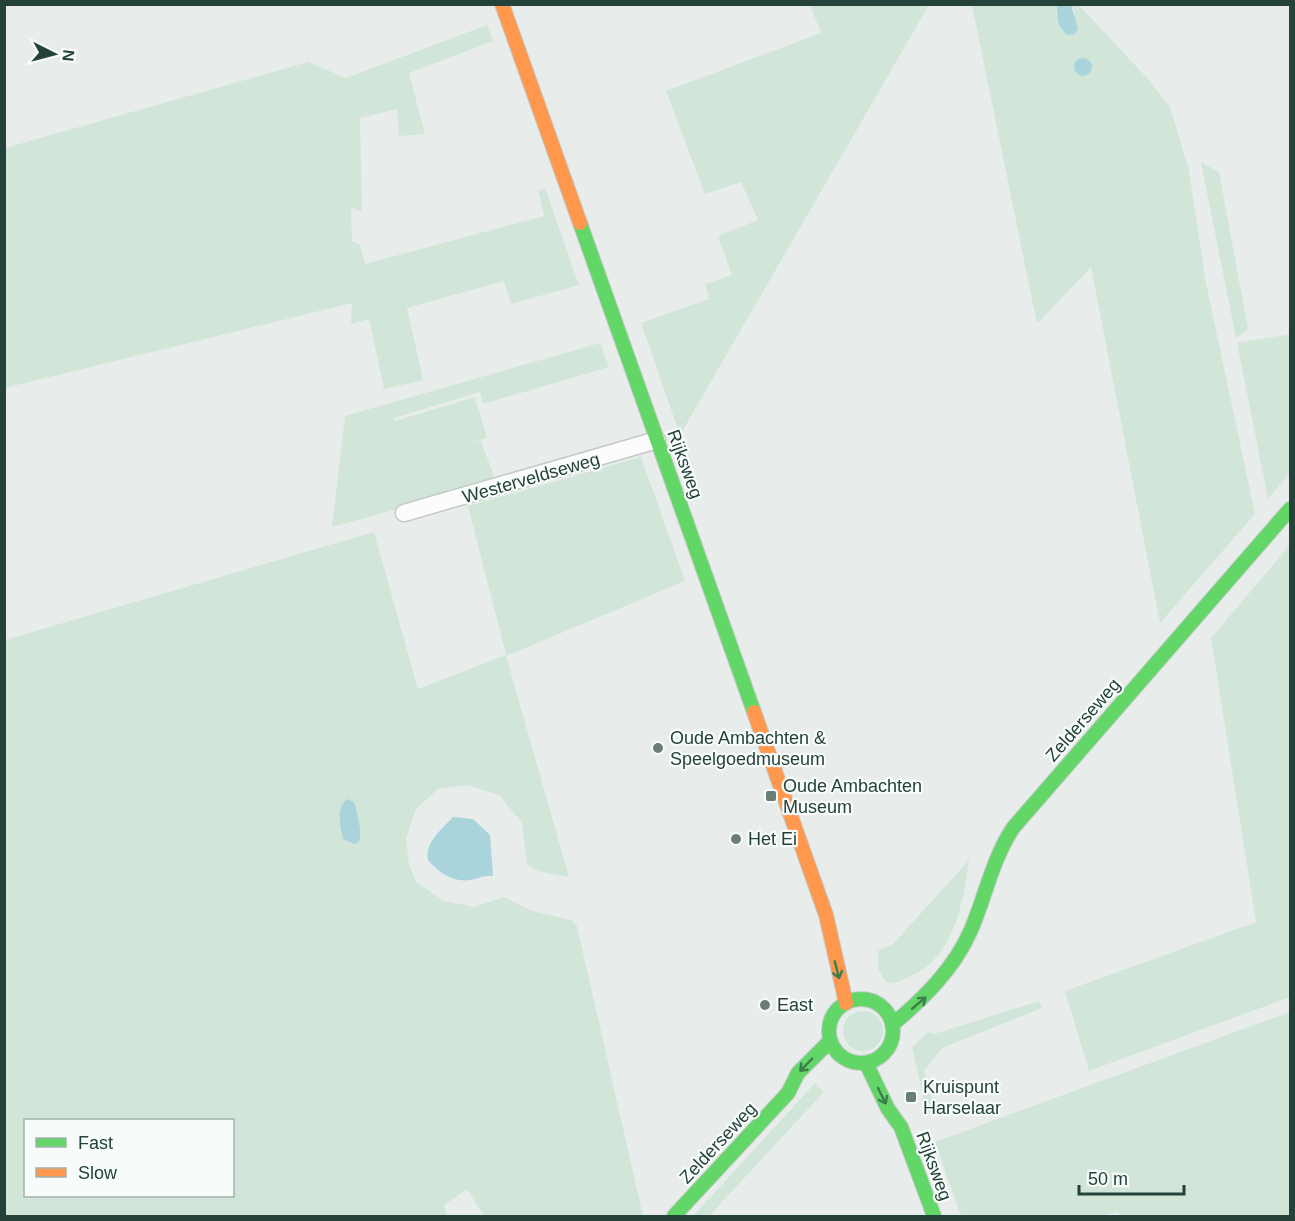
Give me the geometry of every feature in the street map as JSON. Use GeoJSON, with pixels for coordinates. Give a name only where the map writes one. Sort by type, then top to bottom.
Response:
{"type":"FeatureCollection","features":[{"type":"Feature","properties":{"kind":"main road","name":"Rijksweg"},"geometry":{"type":"LineString","coordinates":[[502,4],[832,937],[834,957],[846,1003]]}},
{"type":"Feature","properties":{"kind":"main road","name":"Zelderseweg"},"geometry":{"type":"LineString","coordinates":[[892,1025],[932,993],[955,960],[977,914],[988,871],[1013,828],[1290,508]]}},
{"type":"Feature","properties":{"kind":"main road","name":"Rijksweg"},"geometry":{"type":"LineString","coordinates":[[832,937],[845,952],[862,999]]}},
{"type":"Feature","properties":{"kind":"main road","name":"Zelderseweg"},"geometry":{"type":"LineString","coordinates":[[892,1003],[941,977]]}},
{"type":"Feature","properties":{"kind":"main road"},"geometry":{"type":"LineString","coordinates":[[862,999],[892,1003],[890,1046],[885,1060],[866,1063],[831,1062],[830,1023],[833,1015],[846,1003],[862,999]]}},
{"type":"Feature","properties":{"kind":"main road","name":"Zelderseweg"},"geometry":{"type":"LineString","coordinates":[[788,1093],[798,1073],[830,1041]]}},
{"type":"Feature","properties":{"kind":"main road","name":"Zelderseweg"},"geometry":{"type":"LineString","coordinates":[[674,1216],[788,1093],[831,1062]]}},
{"type":"Feature","properties":{"kind":"main road","name":"Rijksweg"},"geometry":{"type":"LineString","coordinates":[[866,1063],[888,1109],[901,1127]]}},
{"type":"Feature","properties":{"kind":"main road","name":"Rijksweg"},"geometry":{"type":"LineString","coordinates":[[893,1085],[899,1104],[901,1127],[934,1216]]}},
{"type":"Feature","properties":{"kind":"street","name":"Westerveldseweg"},"geometry":{"type":"LineString","coordinates":[[404,513],[657,440]]}},
{"type":"Feature","properties":{"kind":"green space"},"geometry":{"type":"Polygon","coordinates":[[[810,5],[929,5],[680,435],[641,323],[709,299],[705,284],[732,275],[718,236],[758,220],[741,182],[705,194],[666,91],[821,33],[810,5]]]}},
{"type":"Feature","properties":{"kind":"green space"},"geometry":{"type":"Polygon","coordinates":[[[972,5],[1057,5],[1056,16],[1076,14],[1071,5],[1079,5],[1148,79],[1170,107],[1189,171],[1206,283],[1255,514],[1160,623],[1091,267],[1037,324],[972,5]]]}},
{"type":"Feature","properties":{"kind":"green space"},"geometry":{"type":"Polygon","coordinates":[[[487,25],[493,41],[409,73],[425,134],[399,136],[397,109],[360,118],[362,212],[351,207],[352,241],[360,245],[365,264],[544,216],[538,190],[545,188],[579,285],[511,304],[504,281],[407,308],[423,380],[384,389],[369,319],[351,324],[352,303],[5,388],[5,148],[308,62],[346,78],[487,25]]]}},
{"type":"Feature","properties":{"kind":"green space"},"geometry":{"type":"Polygon","coordinates":[[[1201,162],[1219,172],[1248,329],[1236,338],[1201,162]]]}},
{"type":"Feature","properties":{"kind":"green space"},"geometry":{"type":"Polygon","coordinates":[[[1290,334],[1290,473],[1268,499],[1237,343],[1290,334]]]}},
{"type":"Feature","properties":{"kind":"green space"},"geometry":{"type":"Polygon","coordinates":[[[600,343],[609,367],[483,404],[480,392],[394,418],[395,421],[475,397],[487,438],[473,442],[481,441],[496,482],[332,527],[345,416],[600,343]]]}},
{"type":"Feature","properties":{"kind":"green space"},"geometry":{"type":"Polygon","coordinates":[[[641,457],[685,581],[506,656],[569,877],[537,871],[527,864],[522,823],[499,795],[468,785],[438,789],[416,809],[406,839],[409,864],[416,882],[444,901],[474,907],[504,897],[532,911],[571,920],[577,926],[643,1216],[484,1216],[467,1189],[444,1205],[446,1216],[5,1216],[5,640],[374,532],[418,689],[506,655],[468,506],[641,457]],[[341,808],[343,839],[358,823],[357,810],[341,808]]]}},
{"type":"Feature","properties":{"kind":"green space"},"geometry":{"type":"Polygon","coordinates":[[[1290,545],[1290,997],[1089,1071],[1065,991],[1256,922],[1211,638],[1290,545]]]}},
{"type":"Feature","properties":{"kind":"green space"},"geometry":{"type":"Polygon","coordinates":[[[969,860],[958,914],[941,952],[932,962],[915,974],[895,983],[886,982],[878,969],[878,951],[893,944],[969,860]]]}},
{"type":"Feature","properties":{"kind":"green space"},"geometry":{"type":"Polygon","coordinates":[[[1039,1001],[1042,1008],[942,1048],[924,1071],[935,1110],[927,1114],[912,1047],[928,1032],[934,1034],[1039,1001]]]}},
{"type":"Feature","properties":{"kind":"green space"},"geometry":{"type":"Polygon","coordinates":[[[863,1011],[877,1017],[883,1031],[877,1045],[863,1051],[849,1045],[843,1031],[849,1017],[863,1011]]]}},
{"type":"Feature","properties":{"kind":"green space"},"geometry":{"type":"Polygon","coordinates":[[[1290,1012],[1290,1216],[1120,1216],[1118,1212],[1099,1216],[961,1216],[935,1142],[1290,1012]]]}},
{"type":"Feature","properties":{"kind":"green space"},"geometry":{"type":"Polygon","coordinates":[[[815,1083],[824,1092],[709,1216],[693,1216],[815,1083]]]}},
{"type":"Feature","properties":{"kind":"water"},"geometry":{"type":"Polygon","coordinates":[[[1057,5],[1071,5],[1078,28],[1075,34],[1068,35],[1060,26],[1057,5]]]}},
{"type":"Feature","properties":{"kind":"water"},"geometry":{"type":"Polygon","coordinates":[[[1083,58],[1089,61],[1092,67],[1089,73],[1083,76],[1077,73],[1074,67],[1077,61],[1083,58]]]}},
{"type":"Feature","properties":{"kind":"water"},"geometry":{"type":"Polygon","coordinates":[[[347,799],[354,802],[359,822],[359,842],[354,844],[343,839],[340,823],[341,807],[347,799]]]}},
{"type":"Feature","properties":{"kind":"water"},"geometry":{"type":"Polygon","coordinates":[[[453,817],[473,819],[490,835],[493,876],[458,880],[436,869],[428,860],[427,854],[431,842],[453,817]]]}},
{"type":"Feature","properties":{"kind":"traffic: fast"},"geometry":{"type":"LineString","coordinates":[[580,223],[754,712]]}},
{"type":"Feature","properties":{"kind":"traffic: fast"},"geometry":{"type":"LineString","coordinates":[[892,1025],[927,993],[947,970],[964,944],[994,865],[1013,828],[1290,509]]}},
{"type":"Feature","properties":{"kind":"traffic: fast"},"geometry":{"type":"LineString","coordinates":[[861,999],[873,1001],[884,1008],[891,1019],[893,1031],[891,1043],[884,1054],[873,1061],[861,1063],[849,1061],[838,1054],[831,1043],[829,1031],[831,1019],[838,1008],[849,1001],[861,999]]}},
{"type":"Feature","properties":{"kind":"traffic: fast"},"geometry":{"type":"LineString","coordinates":[[674,1216],[788,1093],[798,1073],[830,1041]]}},
{"type":"Feature","properties":{"kind":"traffic: fast"},"geometry":{"type":"LineString","coordinates":[[866,1063],[888,1109],[901,1127],[934,1216]]}},
{"type":"Feature","properties":{"kind":"traffic: slow"},"geometry":{"type":"LineString","coordinates":[[502,4],[580,223]]}},
{"type":"Feature","properties":{"kind":"traffic: slow"},"geometry":{"type":"LineString","coordinates":[[754,712],[826,915],[846,1003]]}},
{"type":"Feature","properties":{"kind":"place","name":"Oude Ambachten & Speelgoedmuseum"},"geometry":{"type":"Point","coordinates":[658,748]}},
{"type":"Feature","properties":{"kind":"place","name":"Oude Ambachten Museum"},"geometry":{"type":"Point","coordinates":[771,796]}},
{"type":"Feature","properties":{"kind":"place","name":"Het Ei"},"geometry":{"type":"Point","coordinates":[736,839]}},
{"type":"Feature","properties":{"kind":"place","name":"East"},"geometry":{"type":"Point","coordinates":[765,1005]}},
{"type":"Feature","properties":{"kind":"place","name":"Kruispunt Harselaar"},"geometry":{"type":"Point","coordinates":[911,1097]}}]}
